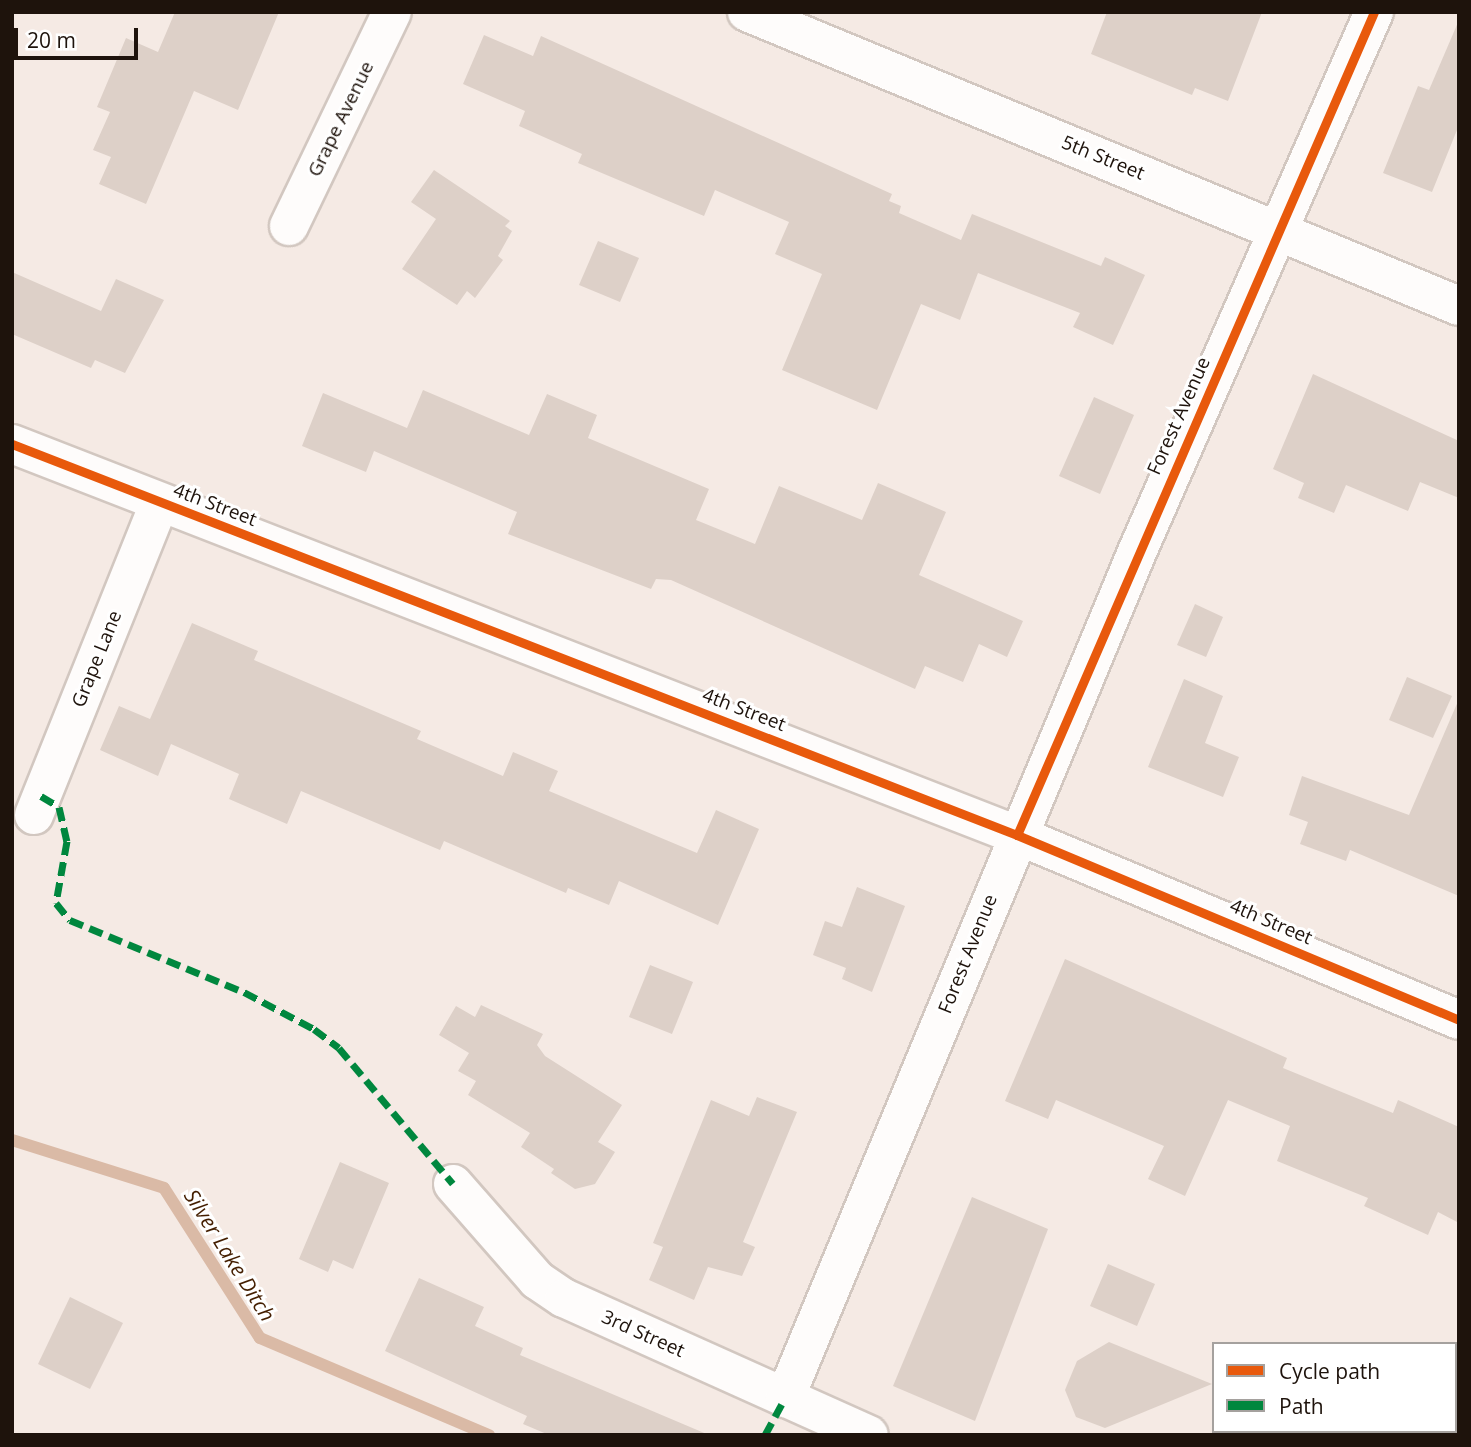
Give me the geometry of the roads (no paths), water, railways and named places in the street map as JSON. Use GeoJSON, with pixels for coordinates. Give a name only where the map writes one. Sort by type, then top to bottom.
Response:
{"type":"FeatureCollection","features":[{"type":"Feature","properties":{"kind":"street","name":"Grape Avenue"},"geometry":{"type":"LineString","coordinates":[[289,226],[392,12]]}},
{"type":"Feature","properties":{"kind":"street","name":"5th Street"},"geometry":{"type":"LineString","coordinates":[[747,12],[1459,306]]}},
{"type":"Feature","properties":{"kind":"street","name":"Forest Avenue"},"geometry":{"type":"LineString","coordinates":[[785,1398],[1017,835],[1374,12]]}},
{"type":"Feature","properties":{"kind":"street","name":"4th Street"},"geometry":{"type":"LineString","coordinates":[[12,444],[1017,835],[1459,1020]]}},
{"type":"Feature","properties":{"kind":"street","name":"Grape Lane"},"geometry":{"type":"LineString","coordinates":[[34,815],[160,502]]}},
{"type":"Feature","properties":{"kind":"street","name":"3rd Street"},"geometry":{"type":"LineString","coordinates":[[453,1184],[537,1280],[564,1298],[869,1435]]}},
{"type":"Feature","properties":{"kind":"waterway","name":"Silver Lake Ditch"},"geometry":{"type":"LineString","coordinates":[[12,1140],[164,1188],[260,1338],[489,1435]]}}]}
